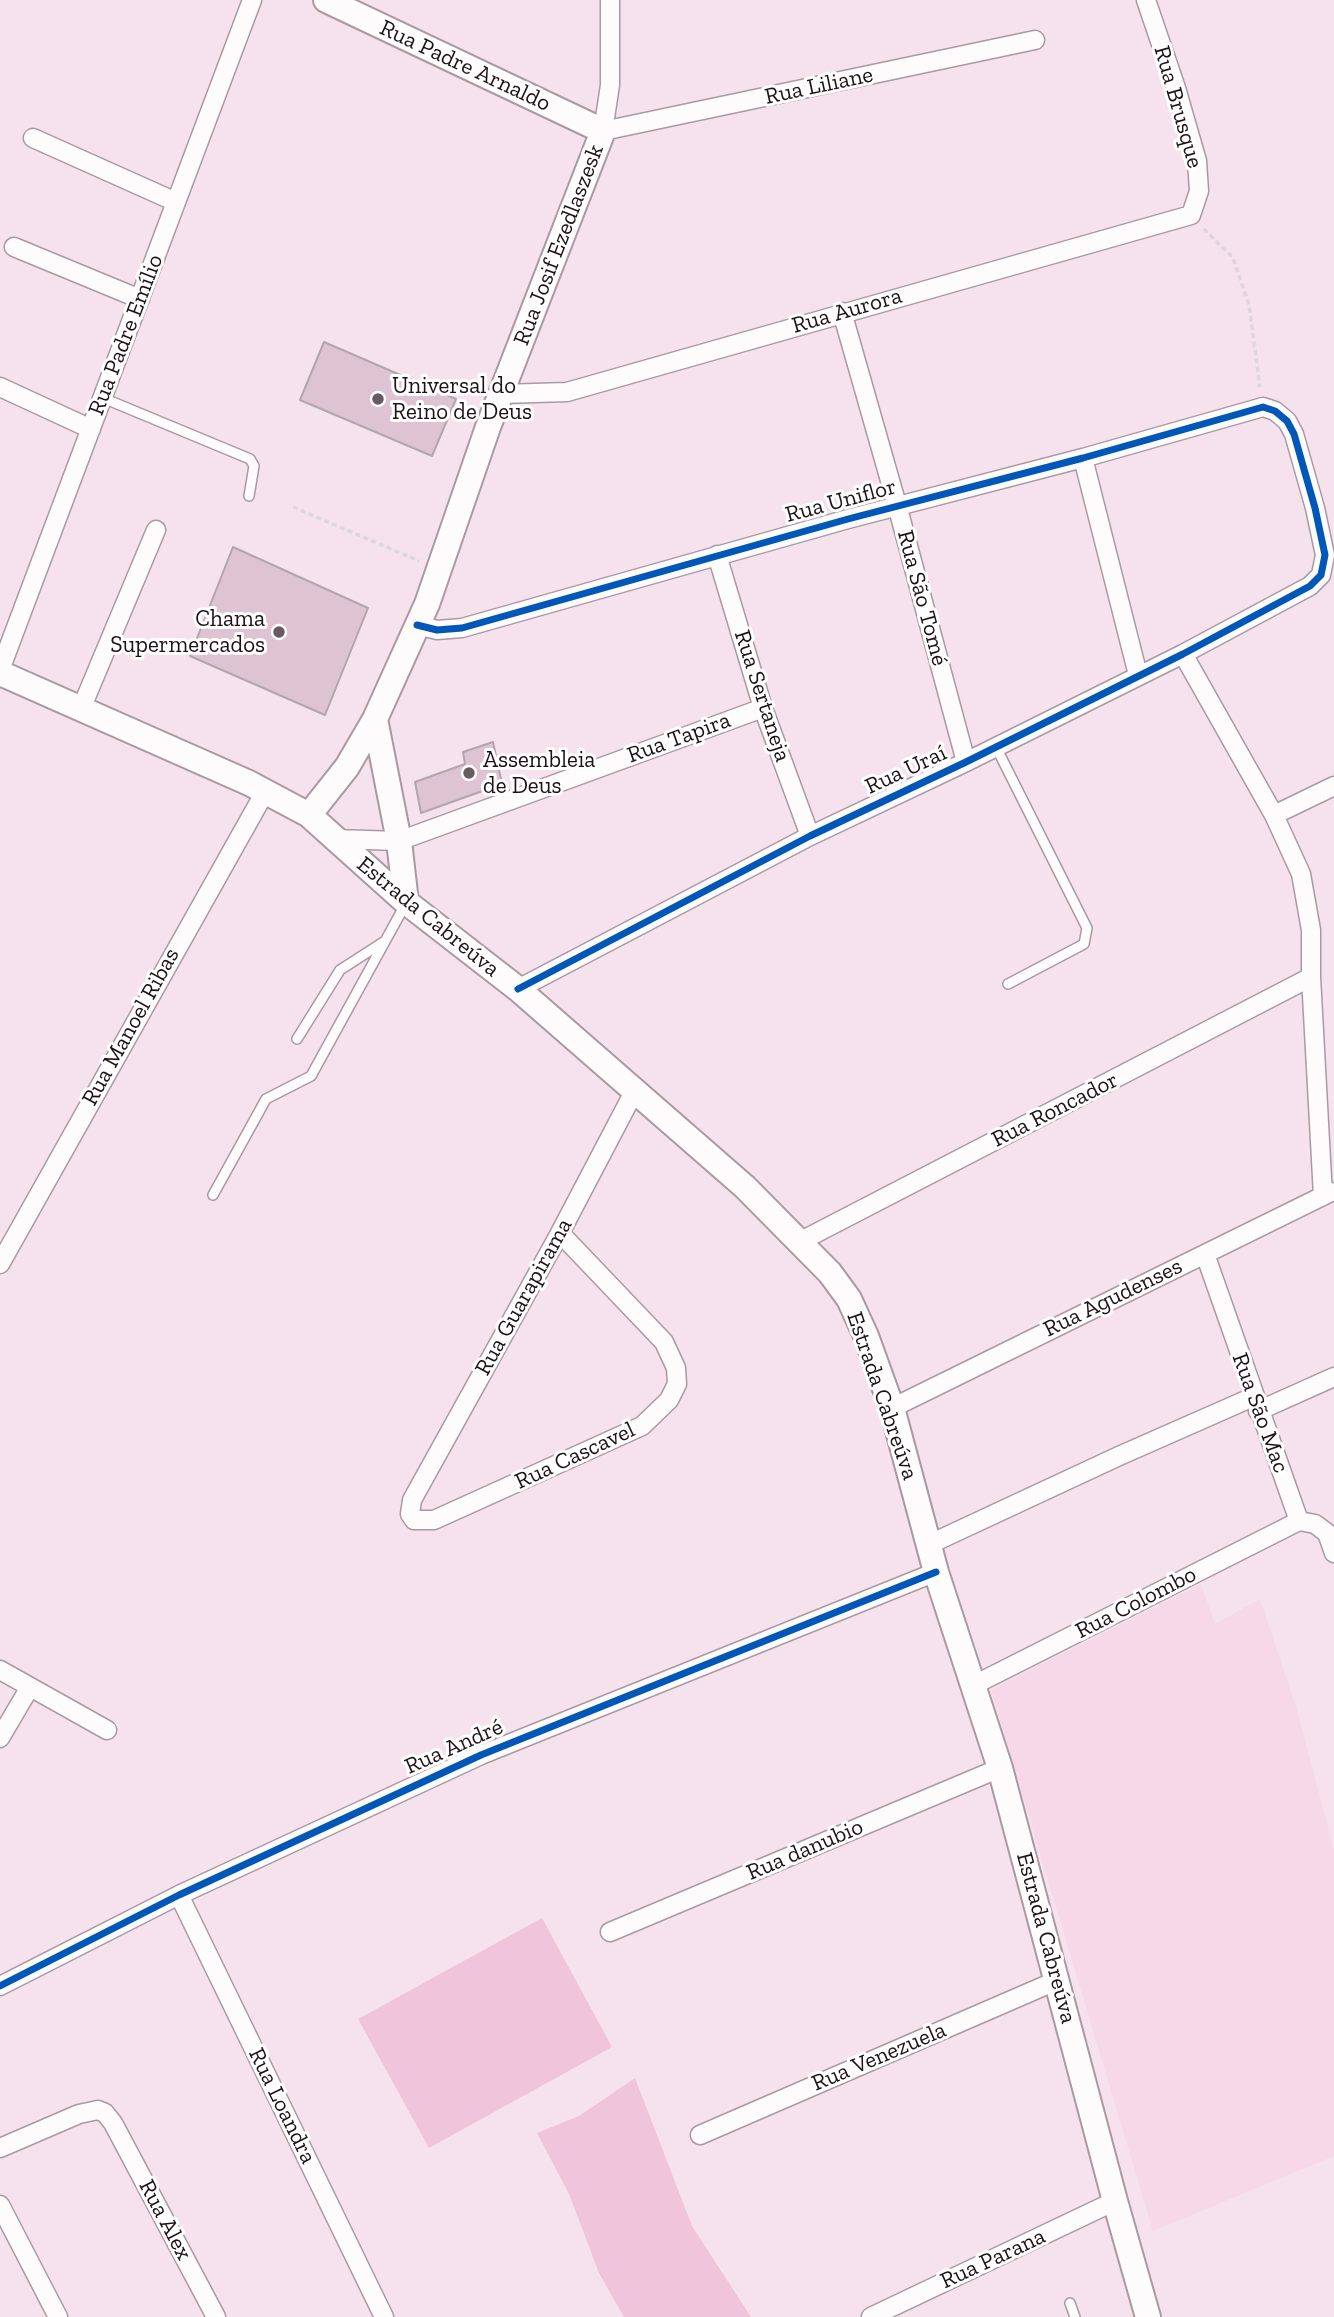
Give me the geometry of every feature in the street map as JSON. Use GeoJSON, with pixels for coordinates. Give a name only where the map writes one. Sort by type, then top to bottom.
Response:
{"type":"FeatureCollection","features":[{"type":"Feature","properties":{"kind":"main road","name":"Rua Padre Arnaldo"},"geometry":{"type":"LineString","coordinates":[[327,0],[603,131]]}},
{"type":"Feature","properties":{"kind":"main road","name":"Rua Josif Ezedlaszesk"},"geometry":{"type":"LineString","coordinates":[[309,815],[347,767],[374,719],[417,625],[501,394],[603,131]]}},
{"type":"Feature","properties":{"kind":"main road","name":"Estrada Cabreúva"},"geometry":{"type":"LineString","coordinates":[[0,672],[265,792],[309,815],[406,902],[518,989],[745,1187],[830,1273],[849,1298],[892,1408],[936,1572],[1000,1768],[1148,2317]]}},
{"type":"Feature","properties":{"kind":"main road"},"geometry":{"type":"LineString","coordinates":[[374,719],[399,841],[406,902]]}},
{"type":"Feature","properties":{"kind":"street","name":"Rua Padre Emílio"},"geometry":{"type":"LineString","coordinates":[[0,672],[252,0]]}},
{"type":"Feature","properties":{"kind":"street"},"geometry":{"type":"LineString","coordinates":[[603,131],[610,85],[610,0]]}},
{"type":"Feature","properties":{"kind":"street","name":"Rua Brusque"},"geometry":{"type":"LineString","coordinates":[[1146,0],[1197,161],[1199,191],[1191,215]]}},
{"type":"Feature","properties":{"kind":"street","name":"Rua Liliane"},"geometry":{"type":"LineString","coordinates":[[603,131],[1035,40]]}},
{"type":"Feature","properties":{"kind":"street"},"geometry":{"type":"LineString","coordinates":[[33,138],[176,202]]}},
{"type":"Feature","properties":{"kind":"street","name":"Rua Aurora"},"geometry":{"type":"LineString","coordinates":[[501,394],[567,392],[1191,215]]}},
{"type":"Feature","properties":{"kind":"street"},"geometry":{"type":"LineString","coordinates":[[14,247],[140,299]]}},
{"type":"Feature","properties":{"kind":"street","name":"Rua São Tomé"},"geometry":{"type":"LineString","coordinates":[[842,312],[966,762]]}},
{"type":"Feature","properties":{"kind":"street"},"geometry":{"type":"LineString","coordinates":[[0,387],[91,429]]}},
{"type":"Feature","properties":{"kind":"street","name":"Rua Uniflor"},"geometry":{"type":"LineString","coordinates":[[417,625],[437,630],[462,628],[897,505],[1269,409]]}},
{"type":"Feature","properties":{"kind":"street","name":"Rua Uraí"},"geometry":{"type":"LineString","coordinates":[[518,989],[810,836],[1184,654],[1310,586],[1321,575],[1325,555],[1315,508],[1294,434],[1287,421],[1269,409]]}},
{"type":"Feature","properties":{"kind":"street"},"geometry":{"type":"LineString","coordinates":[[1083,458],[1138,675]]}},
{"type":"Feature","properties":{"kind":"street"},"geometry":{"type":"LineString","coordinates":[[81,709],[156,530]]}},
{"type":"Feature","properties":{"kind":"street","name":"Rua Sertaneja"},"geometry":{"type":"LineString","coordinates":[[717,555],[763,708],[810,836]]}},
{"type":"Feature","properties":{"kind":"street"},"geometry":{"type":"LineString","coordinates":[[1184,654],[1274,814],[1301,874],[1311,930],[1311,977],[1329,1193]]}},
{"type":"Feature","properties":{"kind":"street","name":"Rua Tapira"},"geometry":{"type":"LineString","coordinates":[[399,841],[763,708]]}},
{"type":"Feature","properties":{"kind":"street"},"geometry":{"type":"LineString","coordinates":[[1274,814],[1334,786]]}},
{"type":"Feature","properties":{"kind":"street","name":"Rua Manoel Ribas"},"geometry":{"type":"LineString","coordinates":[[0,1264],[265,792]]}},
{"type":"Feature","properties":{"kind":"street"},"geometry":{"type":"LineString","coordinates":[[334,839],[399,841]]}},
{"type":"Feature","properties":{"kind":"street","name":"Rua Roncador"},"geometry":{"type":"LineString","coordinates":[[799,1242],[1311,977]]}},
{"type":"Feature","properties":{"kind":"street","name":"Rua Guarapirama"},"geometry":{"type":"LineString","coordinates":[[412,1500],[560,1233],[634,1092]]}},
{"type":"Feature","properties":{"kind":"street","name":"Rua Agudenses"},"geometry":{"type":"LineString","coordinates":[[892,1408],[1329,1193]]}},
{"type":"Feature","properties":{"kind":"street","name":"Rua Cascavel"},"geometry":{"type":"LineString","coordinates":[[412,1500],[410,1514],[414,1520],[434,1520],[642,1426],[669,1400],[677,1384],[676,1368],[664,1342],[560,1233]]}},
{"type":"Feature","properties":{"kind":"street","name":"Rua São Mac"},"geometry":{"type":"LineString","coordinates":[[1205,1254],[1299,1521]]}},
{"type":"Feature","properties":{"kind":"street"},"geometry":{"type":"LineString","coordinates":[[930,1545],[1119,1456],[1334,1377]]}},
{"type":"Feature","properties":{"kind":"street"},"geometry":{"type":"LineString","coordinates":[[1299,1521],[1315,1524],[1327,1533],[1334,1553]]}},
{"type":"Feature","properties":{"kind":"street","name":"Rua Colombo"},"geometry":{"type":"LineString","coordinates":[[972,1686],[1299,1521]]}},
{"type":"Feature","properties":{"kind":"street","name":"Rua André"},"geometry":{"type":"LineString","coordinates":[[0,1986],[179,1895],[481,1755],[936,1572]]}},
{"type":"Feature","properties":{"kind":"street"},"geometry":{"type":"LineString","coordinates":[[0,1670],[107,1730]]}},
{"type":"Feature","properties":{"kind":"street"},"geometry":{"type":"LineString","coordinates":[[0,1738],[30,1686]]}},
{"type":"Feature","properties":{"kind":"street","name":"Rua danubio"},"geometry":{"type":"LineString","coordinates":[[610,1932],[1000,1768]]}},
{"type":"Feature","properties":{"kind":"street","name":"Rua Loandra"},"geometry":{"type":"LineString","coordinates":[[179,1895],[384,2317]]}},
{"type":"Feature","properties":{"kind":"street","name":"Rua Venezuela"},"geometry":{"type":"LineString","coordinates":[[700,2135],[1058,1980]]}},
{"type":"Feature","properties":{"kind":"street","name":"Rua Alex"},"geometry":{"type":"LineString","coordinates":[[0,2148],[89,2111],[98,2110],[105,2113],[113,2123],[216,2317]]}},
{"type":"Feature","properties":{"kind":"street","name":"Rua Parana"},"geometry":{"type":"LineString","coordinates":[[871,2317],[1115,2201]]}},
{"type":"Feature","properties":{"kind":"street"},"geometry":{"type":"LineString","coordinates":[[0,2205],[58,2317]]}},
{"type":"Feature","properties":{"kind":"lane"},"geometry":{"type":"LineString","coordinates":[[103,398],[250,459],[254,466],[248,496]]}},
{"type":"Feature","properties":{"kind":"lane"},"geometry":{"type":"LineString","coordinates":[[996,747],[1087,928],[1084,944],[1008,984]]}},
{"type":"Feature","properties":{"kind":"lane"},"geometry":{"type":"LineString","coordinates":[[213,1195],[266,1099],[311,1076],[406,902]]}},
{"type":"Feature","properties":{"kind":"lane"},"geometry":{"type":"LineString","coordinates":[[297,1039],[340,970],[385,941]]}},
{"type":"Feature","properties":{"kind":"lane"},"geometry":{"type":"LineString","coordinates":[[1070,2303],[1075,2317]]}},
{"type":"Feature","properties":{"kind":"path"},"geometry":{"type":"LineString","coordinates":[[1191,215],[1233,258],[1250,305],[1269,409]]}},
{"type":"Feature","properties":{"kind":"path"},"geometry":{"type":"LineString","coordinates":[[293,507],[437,569]]}},
{"type":"Feature","properties":{"kind":"shaded area"},"geometry":{"type":"Polygon","coordinates":[[[1201,1584],[1215,1624],[1260,1599],[1297,1710],[1334,1850],[1334,2156],[1153,2231],[991,1690],[1201,1584]]]}},
{"type":"Feature","properties":{"kind":"shaded area"},"geometry":{"type":"Polygon","coordinates":[[[542,1918],[612,2047],[429,2148],[358,2019],[542,1918]]]}},
{"type":"Feature","properties":{"kind":"shaded area"},"geometry":{"type":"Polygon","coordinates":[[[635,2078],[692,2226],[751,2317],[624,2317],[599,2273],[569,2194],[537,2133],[579,2116],[635,2078]]]}},
{"type":"Feature","properties":{"kind":"building","name":"Universal do Reino de Deus"},"geometry":{"type":"Polygon","coordinates":[[[324,342],[456,399],[432,456],[300,400],[324,342]]]}},
{"type":"Feature","properties":{"kind":"building","name":"Chama Supermercados"},"geometry":{"type":"Polygon","coordinates":[[[233,547],[368,608],[325,715],[190,656],[233,547]]]}},
{"type":"Feature","properties":{"kind":"building","name":"Assembleia de Deus"},"geometry":{"type":"Polygon","coordinates":[[[493,742],[502,784],[421,813],[415,782],[465,764],[463,752],[493,742]]]}},
{"type":"Feature","properties":{"kind":"cycle path"},"geometry":{"type":"LineString","coordinates":[[417,625],[437,630],[462,628],[848,519],[1083,458],[1263,407],[1275,411],[1287,421],[1294,434],[1315,508],[1325,555],[1321,575],[1310,586],[1183,654],[810,836],[518,989]]}},
{"type":"Feature","properties":{"kind":"cycle path"},"geometry":{"type":"LineString","coordinates":[[0,1986],[179,1895],[481,1755],[936,1572]]}},
{"type":"Feature","properties":{"kind":"place","name":"Universal do Reino de Deus"},"geometry":{"type":"Point","coordinates":[378,399]}},
{"type":"Feature","properties":{"kind":"place","name":"Chama Supermercados"},"geometry":{"type":"Point","coordinates":[279,632]}},
{"type":"Feature","properties":{"kind":"place","name":"Assembleia de Deus"},"geometry":{"type":"Point","coordinates":[469,773]}}]}
